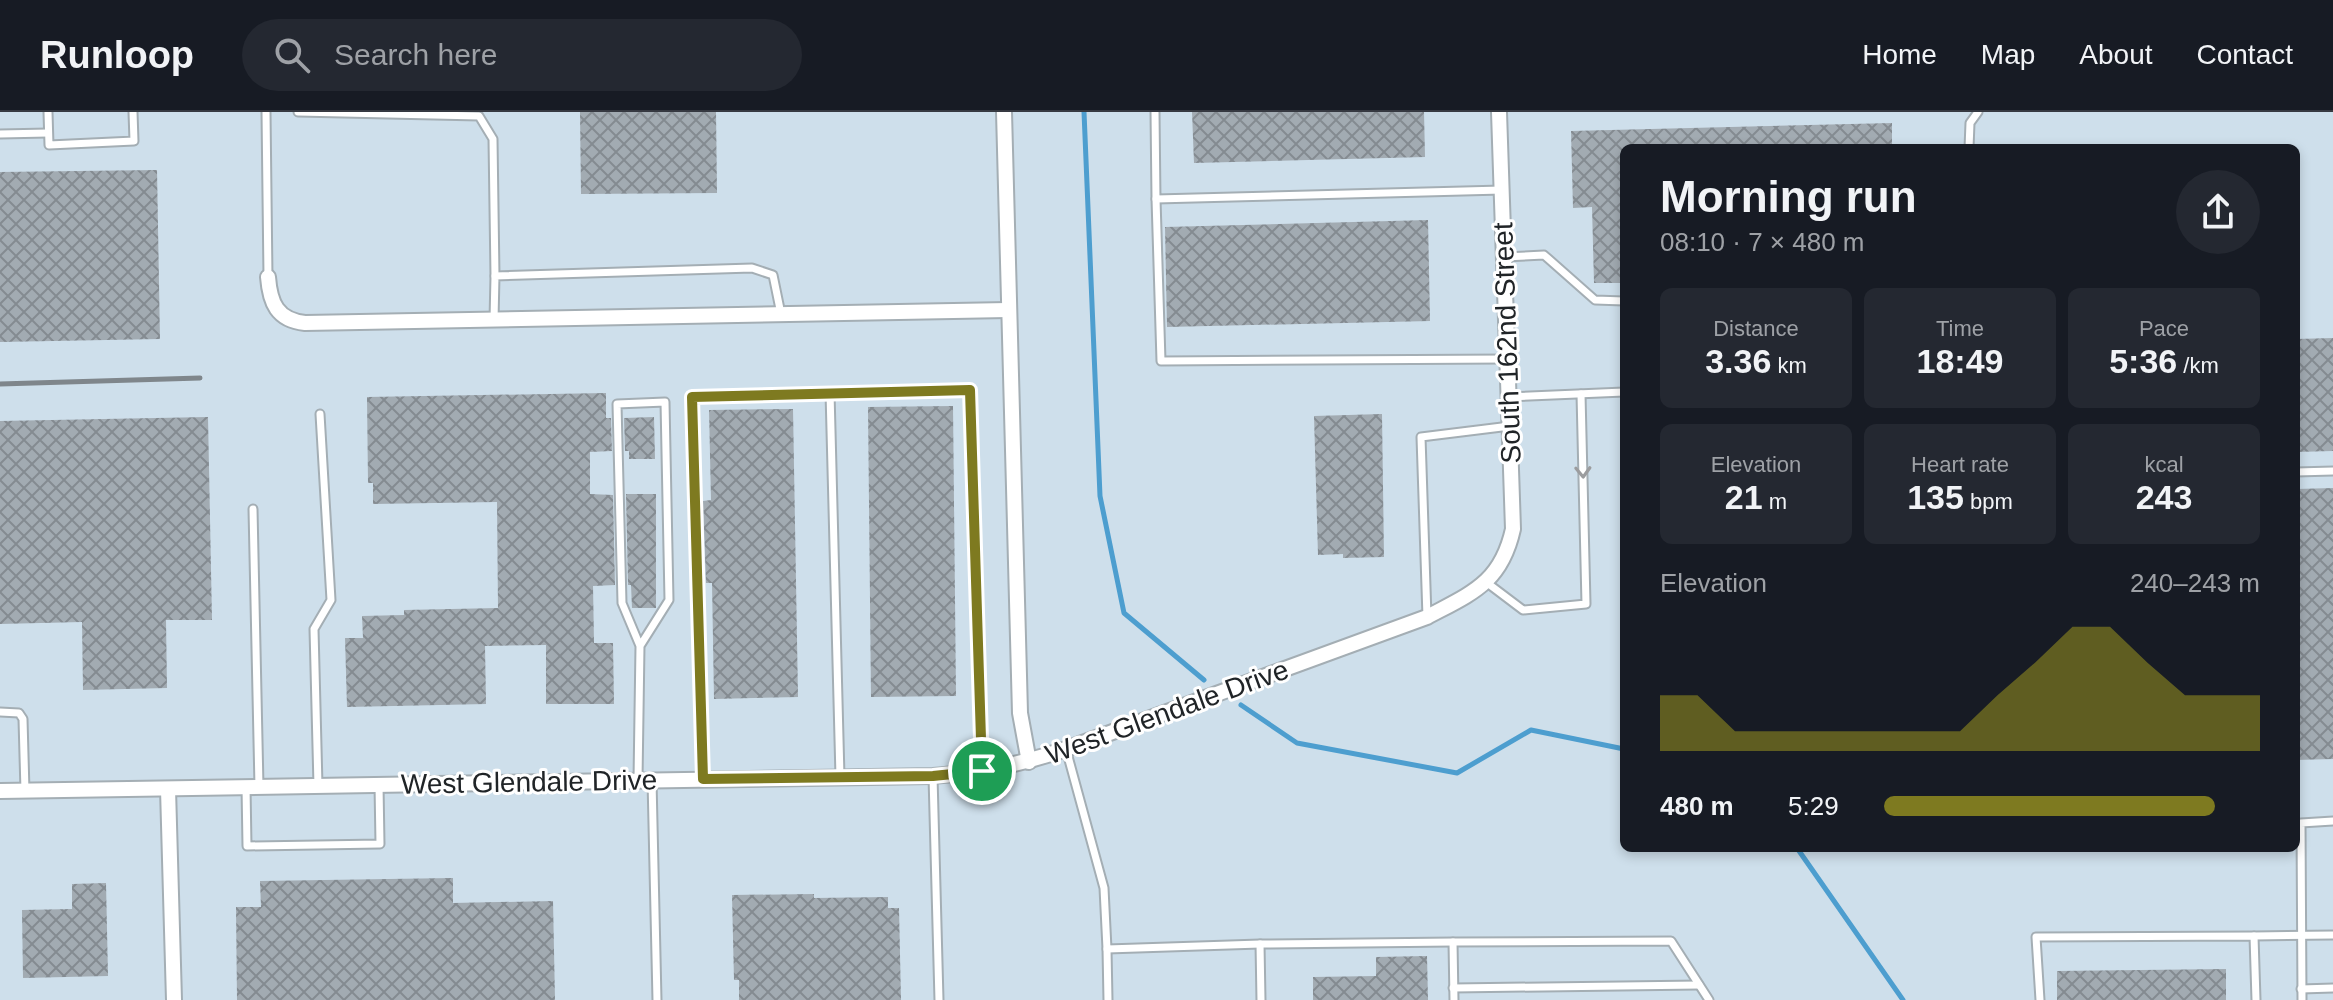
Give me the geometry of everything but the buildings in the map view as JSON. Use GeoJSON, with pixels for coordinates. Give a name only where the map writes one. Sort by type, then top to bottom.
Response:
{"type":"FeatureCollection","features":[{"type":"Feature","properties":{"kind":"street"},"geometry":{"type":"LineString","coordinates":[[1004,112],[1020,713],[1029,762]]}},
{"type":"Feature","properties":{"kind":"street","name":"South 162nd Street"},"geometry":{"type":"LineString","coordinates":[[1497,571],[1508,549],[1513,529],[1499,112]]}},
{"type":"Feature","properties":{"kind":"street"},"geometry":{"type":"LineString","coordinates":[[268,277],[271,302],[277,312],[293,322],[1008,310]]}},
{"type":"Feature","properties":{"kind":"street","name":"West Glendale Drive"},"geometry":{"type":"LineString","coordinates":[[0,791],[933,776],[982,771],[1029,762],[1427,617],[1480,589],[1497,571]]}},
{"type":"Feature","properties":{"kind":"street"},"geometry":{"type":"LineString","coordinates":[[168,789],[174,1000]]}},
{"type":"Feature","properties":{"kind":"lane"},"geometry":{"type":"LineString","coordinates":[[48,112],[49,145],[134,141],[133,112]]}},
{"type":"Feature","properties":{"kind":"lane"},"geometry":{"type":"LineString","coordinates":[[266,112],[268,277]]}},
{"type":"Feature","properties":{"kind":"lane"},"geometry":{"type":"LineString","coordinates":[[298,112],[479,116],[493,139],[494,320]]}},
{"type":"Feature","properties":{"kind":"lane"},"geometry":{"type":"LineString","coordinates":[[1155,112],[1161,361],[1508,359]]}},
{"type":"Feature","properties":{"kind":"lane"},"geometry":{"type":"LineString","coordinates":[[1969,112],[1969,144]]}},
{"type":"Feature","properties":{"kind":"lane"},"geometry":{"type":"LineString","coordinates":[[1970,123],[1978,112]]}},
{"type":"Feature","properties":{"kind":"lane"},"geometry":{"type":"LineString","coordinates":[[0,134],[48,133]]}},
{"type":"Feature","properties":{"kind":"lane"},"geometry":{"type":"LineString","coordinates":[[1156,199],[1502,190]]}},
{"type":"Feature","properties":{"kind":"lane"},"geometry":{"type":"LineString","coordinates":[[1504,257],[1544,255],[1595,300],[1620,301]]}},
{"type":"Feature","properties":{"kind":"lane"},"geometry":{"type":"LineString","coordinates":[[495,276],[752,268],[773,275],[781,314]]}},
{"type":"Feature","properties":{"kind":"lane"},"geometry":{"type":"LineString","coordinates":[[703,779],[692,397],[830,392],[970,390],[982,771]]}},
{"type":"Feature","properties":{"kind":"lane"},"geometry":{"type":"LineString","coordinates":[[830,392],[840,777]]}},
{"type":"Feature","properties":{"kind":"lane"},"geometry":{"type":"LineString","coordinates":[[1509,397],[1620,392]]}},
{"type":"Feature","properties":{"kind":"lane"},"geometry":{"type":"LineString","coordinates":[[1486,582],[1523,610],[1586,604],[1581,394]]}},
{"type":"Feature","properties":{"kind":"lane"},"geometry":{"type":"LineString","coordinates":[[640,646],[669,600],[665,402],[617,404],[622,603],[640,646],[657,1000]]}},
{"type":"Feature","properties":{"kind":"lane"},"geometry":{"type":"LineString","coordinates":[[318,786],[314,629],[331,600],[320,414]]}},
{"type":"Feature","properties":{"kind":"lane"},"geometry":{"type":"LineString","coordinates":[[1427,617],[1421,437],[1510,426]]}},
{"type":"Feature","properties":{"kind":"lane"},"geometry":{"type":"LineString","coordinates":[[2300,472],[2333,471]]}},
{"type":"Feature","properties":{"kind":"lane"},"geometry":{"type":"LineString","coordinates":[[253,509],[252,787],[247,846],[380,844],[379,785]]}},
{"type":"Feature","properties":{"kind":"lane"},"geometry":{"type":"LineString","coordinates":[[0,712],[19,713],[23,719],[25,791]]}},
{"type":"Feature","properties":{"kind":"lane"},"geometry":{"type":"LineString","coordinates":[[1066,749],[1104,888],[1108,1000]]}},
{"type":"Feature","properties":{"kind":"lane"},"geometry":{"type":"LineString","coordinates":[[933,776],[939,1000]]}},
{"type":"Feature","properties":{"kind":"lane"},"geometry":{"type":"LineString","coordinates":[[2302,1000],[2301,823],[2333,821]]}},
{"type":"Feature","properties":{"kind":"lane"},"geometry":{"type":"LineString","coordinates":[[2040,1000],[2036,937],[2333,935]]}},
{"type":"Feature","properties":{"kind":"lane"},"geometry":{"type":"LineString","coordinates":[[2254,936],[2256,1000]]}},
{"type":"Feature","properties":{"kind":"lane"},"geometry":{"type":"LineString","coordinates":[[1107,949],[1260,944],[1671,941],[1709,1000]]}},
{"type":"Feature","properties":{"kind":"lane"},"geometry":{"type":"LineString","coordinates":[[1453,942],[1454,1000]]}},
{"type":"Feature","properties":{"kind":"lane"},"geometry":{"type":"LineString","coordinates":[[1260,944],[1261,1000]]}},
{"type":"Feature","properties":{"kind":"lane"},"geometry":{"type":"LineString","coordinates":[[1453,988],[1699,985]]}},
{"type":"Feature","properties":{"kind":"lane"},"geometry":{"type":"LineString","coordinates":[[2301,989],[2333,988]]}},
{"type":"Feature","properties":{"kind":"shaded area"},"geometry":{"type":"Polygon","coordinates":[[[0,112],[2333,112],[2333,1000],[0,1000],[0,112]]]}},
{"type":"Feature","properties":{"kind":"waterway"},"geometry":{"type":"LineString","coordinates":[[1084,112],[1100,496],[1124,613],[1204,680]]}},
{"type":"Feature","properties":{"kind":"waterway"},"geometry":{"type":"LineString","coordinates":[[1241,705],[1297,743],[1457,773],[1531,730],[1620,748]]}},
{"type":"Feature","properties":{"kind":"waterway"},"geometry":{"type":"LineString","coordinates":[[1800,852],[1903,1000]]}},
{"type":"Feature","properties":{"kind":"railway"},"geometry":{"type":"LineString","coordinates":[[0,384],[200,378]]}},
{"type":"Feature","properties":{"kind":"route"},"geometry":{"type":"LineString","coordinates":[[970,390],[982,771],[933,776],[703,779],[692,397],[970,390]]}}]}
